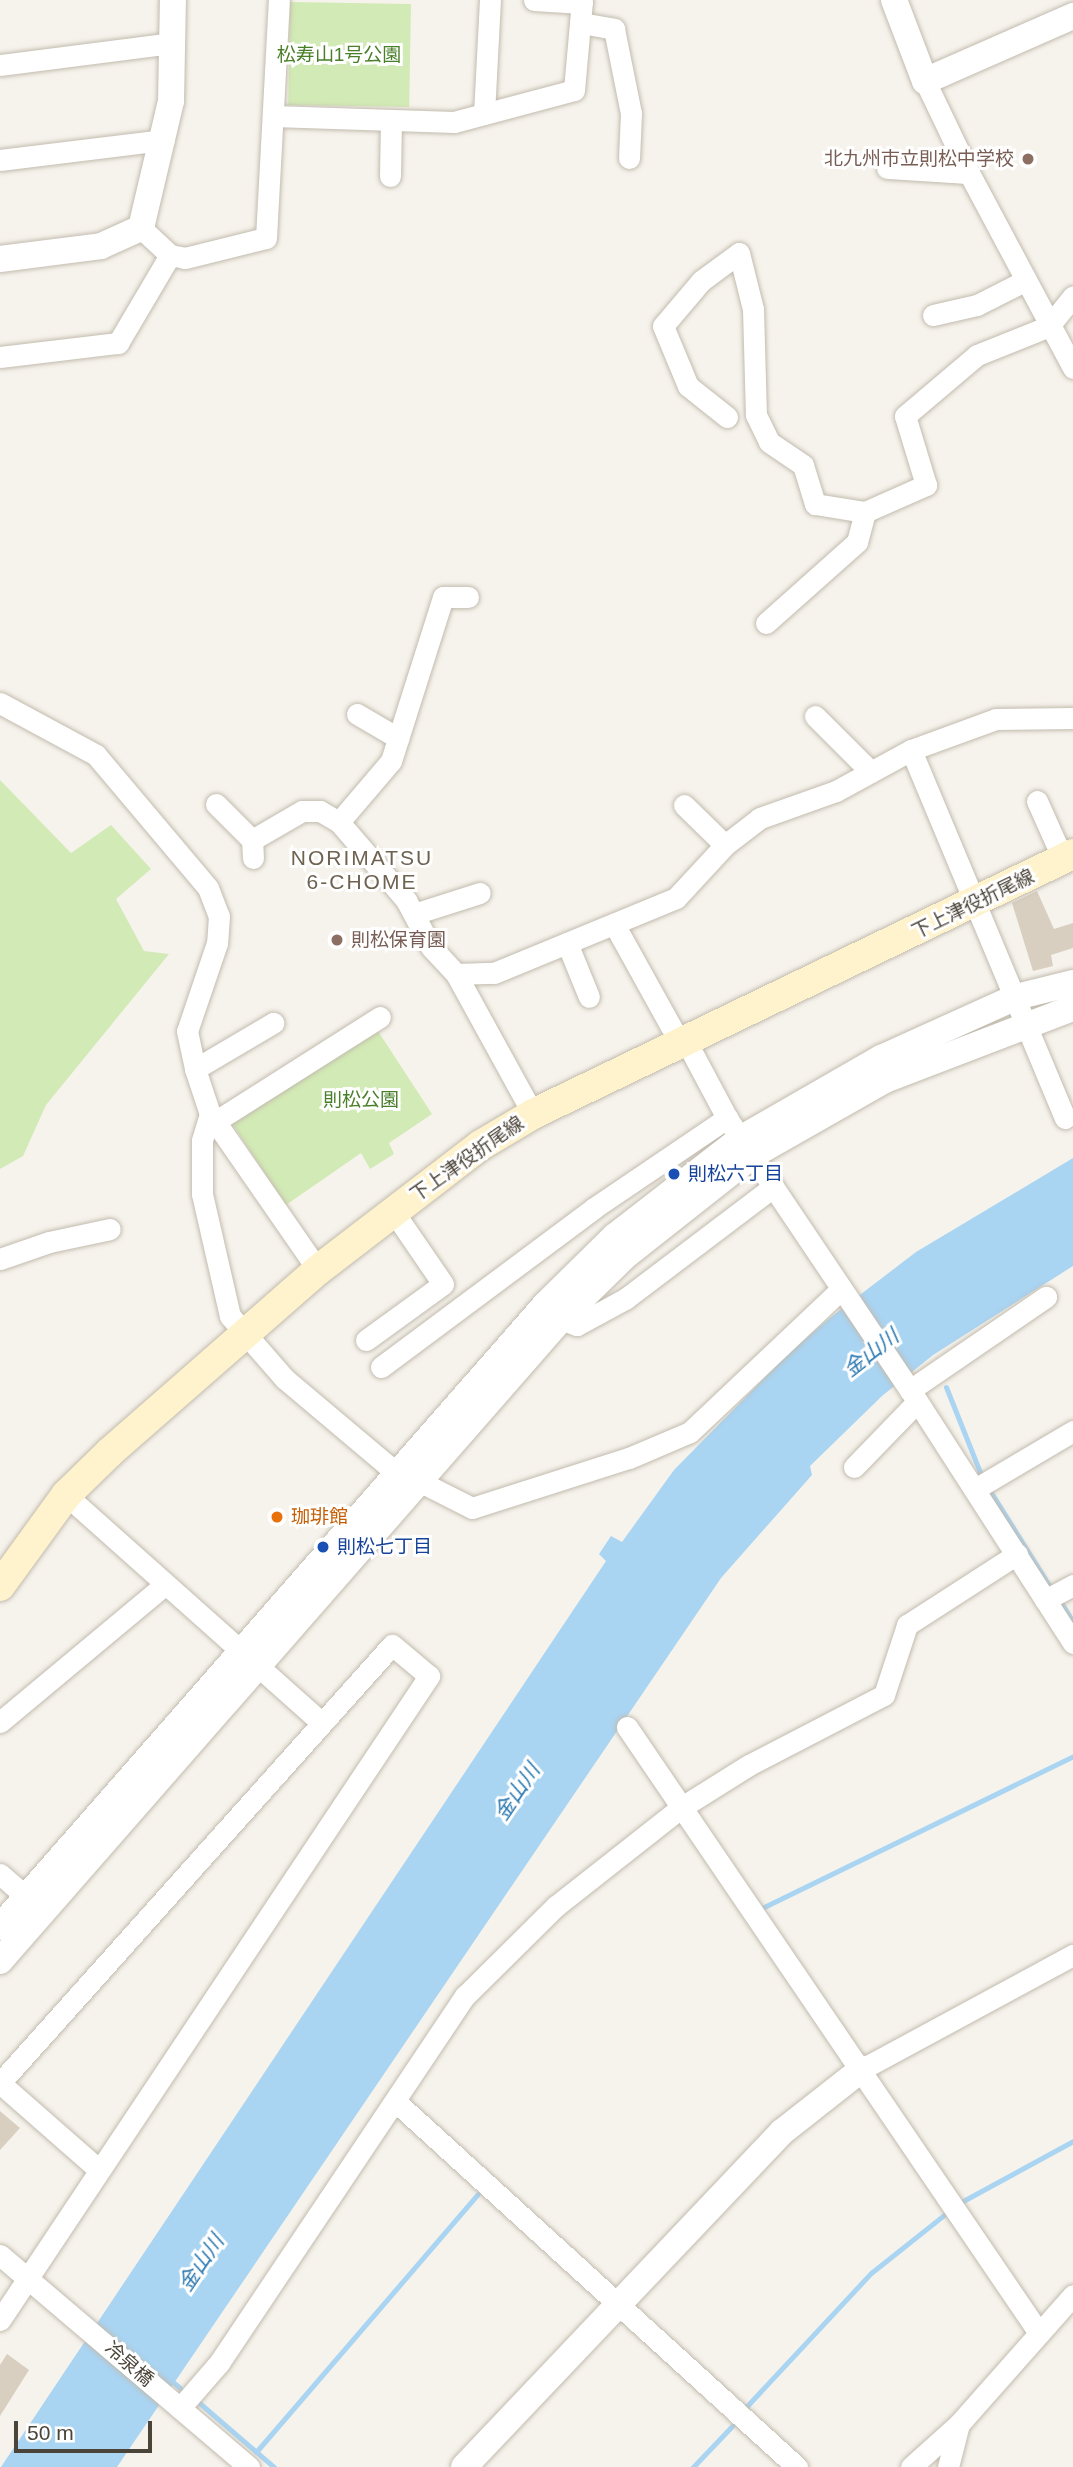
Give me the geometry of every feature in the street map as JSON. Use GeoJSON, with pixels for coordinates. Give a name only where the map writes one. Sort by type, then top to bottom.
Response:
{"type":"FeatureCollection","features":[{"type":"Feature","properties":{"kind":"main road","name":"下上津役折尾線"},"geometry":{"type":"LineString","coordinates":[[0,1586],[66,1495],[243,1332],[393,1211],[481,1145],[533,1114],[684,1044],[1068,857]]}},
{"type":"Feature","properties":{"kind":"street"},"geometry":{"type":"LineString","coordinates":[[141,228],[164,140],[173,0]]}},
{"type":"Feature","properties":{"kind":"street"},"geometry":{"type":"LineString","coordinates":[[141,228],[170,255],[185,258],[266,238],[279,0]]}},
{"type":"Feature","properties":{"kind":"street"},"geometry":{"type":"LineString","coordinates":[[484,114],[490,0]]}},
{"type":"Feature","properties":{"kind":"street"},"geometry":{"type":"LineString","coordinates":[[534,0],[582,8],[614,29],[631,113],[629,158]]}},
{"type":"Feature","properties":{"kind":"street"},"geometry":{"type":"LineString","coordinates":[[894,0],[925,80],[969,173],[1073,368]]}},
{"type":"Feature","properties":{"kind":"street"},"geometry":{"type":"LineString","coordinates":[[273,116],[454,122],[574,90],[582,8]]}},
{"type":"Feature","properties":{"kind":"street"},"geometry":{"type":"LineString","coordinates":[[925,80],[1073,16]]}},
{"type":"Feature","properties":{"kind":"street"},"geometry":{"type":"LineString","coordinates":[[0,65],[172,43]]}},
{"type":"Feature","properties":{"kind":"street"},"geometry":{"type":"LineString","coordinates":[[390,176],[391,121]]}},
{"type":"Feature","properties":{"kind":"street"},"geometry":{"type":"LineString","coordinates":[[0,160],[164,140]]}},
{"type":"Feature","properties":{"kind":"street"},"geometry":{"type":"LineString","coordinates":[[887,168],[969,173]]}},
{"type":"Feature","properties":{"kind":"street"},"geometry":{"type":"LineString","coordinates":[[0,259],[101,246],[141,228]]}},
{"type":"Feature","properties":{"kind":"street"},"geometry":{"type":"LineString","coordinates":[[726,417],[688,386],[663,326],[701,281],[738,253],[753,309],[756,415],[769,442],[803,465],[815,504],[865,512],[926,485],[905,416],[977,355],[1049,326],[1073,296]]}},
{"type":"Feature","properties":{"kind":"street"},"geometry":{"type":"LineString","coordinates":[[0,357],[118,343],[170,255]]}},
{"type":"Feature","properties":{"kind":"street"},"geometry":{"type":"LineString","coordinates":[[933,315],[977,305],[1026,280]]}},
{"type":"Feature","properties":{"kind":"street"},"geometry":{"type":"LineString","coordinates":[[766,622],[857,542],[865,512]]}},
{"type":"Feature","properties":{"kind":"street"},"geometry":{"type":"LineString","coordinates":[[339,822],[391,761],[443,597],[468,597]]}},
{"type":"Feature","properties":{"kind":"street"},"geometry":{"type":"LineString","coordinates":[[0,703],[96,755],[208,888],[219,916],[217,943],[187,1031],[195,1069],[213,1118],[318,1270]]}},
{"type":"Feature","properties":{"kind":"street"},"geometry":{"type":"LineString","coordinates":[[357,714],[398,738]]}},
{"type":"Feature","properties":{"kind":"street"},"geometry":{"type":"LineString","coordinates":[[814,716],[871,772]]}},
{"type":"Feature","properties":{"kind":"street"},"geometry":{"type":"LineString","coordinates":[[456,974],[494,973],[676,898],[725,845],[760,818],[836,791],[911,750],[996,719],[1073,718]]}},
{"type":"Feature","properties":{"kind":"street"},"geometry":{"type":"LineString","coordinates":[[911,750],[1065,1118]]}},
{"type":"Feature","properties":{"kind":"street"},"geometry":{"type":"LineString","coordinates":[[1037,801],[1068,857]]}},
{"type":"Feature","properties":{"kind":"street"},"geometry":{"type":"LineString","coordinates":[[216,804],[253,849],[302,811],[320,811],[339,822],[414,914],[431,947],[456,974],[533,1114]]}},
{"type":"Feature","properties":{"kind":"street"},"geometry":{"type":"LineString","coordinates":[[684,805],[725,845]]}},
{"type":"Feature","properties":{"kind":"street"},"geometry":{"type":"LineString","coordinates":[[414,914],[480,893]]}},
{"type":"Feature","properties":{"kind":"street"},"geometry":{"type":"LineString","coordinates":[[614,924],[740,1137],[975,1489],[1073,1643]]}},
{"type":"Feature","properties":{"kind":"street"},"geometry":{"type":"LineString","coordinates":[[567,943],[589,997]]}},
{"type":"Feature","properties":{"kind":"street"},"geometry":{"type":"LineString","coordinates":[[381,1367],[579,1219],[740,1137],[881,1058],[1016,998],[1073,983]]}},
{"type":"Feature","properties":{"kind":"street"},"geometry":{"type":"LineString","coordinates":[[0,1961],[408,1478],[545,1305],[605,1246],[740,1137],[1026,1023],[1073,1008]]}},
{"type":"Feature","properties":{"kind":"street"},"geometry":{"type":"LineString","coordinates":[[380,1017],[213,1118],[202,1140],[202,1194],[220,1284],[230,1315],[285,1380],[408,1478],[472,1508],[629,1458],[690,1432],[842,1292]]}},
{"type":"Feature","properties":{"kind":"street"},"geometry":{"type":"LineString","coordinates":[[195,1069],[273,1023]]}},
{"type":"Feature","properties":{"kind":"street"},"geometry":{"type":"LineString","coordinates":[[408,1478],[740,1137]]}},
{"type":"Feature","properties":{"kind":"street"},"geometry":{"type":"LineString","coordinates":[[561,1319],[577,1325],[625,1299],[773,1187]]}},
{"type":"Feature","properties":{"kind":"street"},"geometry":{"type":"LineString","coordinates":[[366,1340],[443,1284],[393,1211]]}},
{"type":"Feature","properties":{"kind":"street"},"geometry":{"type":"LineString","coordinates":[[579,1219],[605,1246]]}},
{"type":"Feature","properties":{"kind":"street"},"geometry":{"type":"LineString","coordinates":[[0,1259],[49,1242],[110,1229]]}},
{"type":"Feature","properties":{"kind":"street"},"geometry":{"type":"LineString","coordinates":[[854,1467],[911,1392],[1046,1297]]}},
{"type":"Feature","properties":{"kind":"street"},"geometry":{"type":"LineString","coordinates":[[975,1489],[1073,1431]]}},
{"type":"Feature","properties":{"kind":"street"},"geometry":{"type":"LineString","coordinates":[[66,1495],[163,1586],[321,1722]]}},
{"type":"Feature","properties":{"kind":"street"},"geometry":{"type":"LineString","coordinates":[[176,2404],[219,2363],[465,1996],[556,1906],[682,1807],[749,1765],[884,1696],[907,1625],[1017,1554]]}},
{"type":"Feature","properties":{"kind":"street"},"geometry":{"type":"LineString","coordinates":[[1045,1600],[1073,1585]]}},
{"type":"Feature","properties":{"kind":"street"},"geometry":{"type":"LineString","coordinates":[[0,1722],[163,1586]]}},
{"type":"Feature","properties":{"kind":"street"},"geometry":{"type":"LineString","coordinates":[[0,2320],[98,2169],[429,1676],[392,1645],[0,2083],[98,2169]]}},
{"type":"Feature","properties":{"kind":"street"},"geometry":{"type":"LineString","coordinates":[[0,1927],[251,1661]]}},
{"type":"Feature","properties":{"kind":"street"},"geometry":{"type":"LineString","coordinates":[[627,1727],[1039,2333]]}},
{"type":"Feature","properties":{"kind":"street"},"geometry":{"type":"LineString","coordinates":[[0,1874],[26,1897]]}},
{"type":"Feature","properties":{"kind":"street"},"geometry":{"type":"LineString","coordinates":[[464,2467],[615,2304],[782,2132],[862,2070],[1073,1955]]}},
{"type":"Feature","properties":{"kind":"street"},"geometry":{"type":"LineString","coordinates":[[395,2101],[797,2467]]}},
{"type":"Feature","properties":{"kind":"street","name":"冷泉橋"},"geometry":{"type":"LineString","coordinates":[[0,2255],[249,2467]]}},
{"type":"Feature","properties":{"kind":"street"},"geometry":{"type":"LineString","coordinates":[[911,2467],[959,2424],[1073,2295]]}},
{"type":"Feature","properties":{"kind":"street"},"geometry":{"type":"LineString","coordinates":[[948,2467],[959,2424]]}},
{"type":"Feature","properties":{"kind":"green space","name":"松寿山1号公園"},"geometry":{"type":"Polygon","coordinates":[[[290,2],[411,4],[409,107],[288,105],[290,2]]]}},
{"type":"Feature","properties":{"kind":"green space"},"geometry":{"type":"Polygon","coordinates":[[[0,780],[71,853],[111,825],[151,869],[116,899],[144,951],[169,954],[46,1105],[23,1156],[0,1169],[0,780]]]}},
{"type":"Feature","properties":{"kind":"green space","name":"則松公園"},"geometry":{"type":"Polygon","coordinates":[[[376,1028],[432,1114],[389,1143],[394,1154],[370,1169],[361,1153],[286,1205],[231,1122],[376,1028]]]}},
{"type":"Feature","properties":{"kind":"water","name":"金山川"},"geometry":{"type":"Polygon","coordinates":[[[1073,1158],[1073,1266],[933,1355],[882,1396],[810,1466],[812,1475],[721,1578],[117,2467],[1,2467],[606,1561],[599,1554],[611,1536],[622,1542],[674,1470],[792,1350],[831,1317],[916,1252],[1073,1158]]]}},
{"type":"Feature","properties":{"kind":"building"},"geometry":{"type":"Polygon","coordinates":[[[1037,891],[1054,929],[1073,923],[1073,948],[1051,955],[1053,966],[1033,971],[1012,903],[1037,891]]]}},
{"type":"Feature","properties":{"kind":"building"},"geometry":{"type":"Polygon","coordinates":[[[0,2111],[20,2128],[0,2150],[0,2111]]]}},
{"type":"Feature","properties":{"kind":"building"},"geometry":{"type":"Polygon","coordinates":[[[7,2354],[29,2370],[0,2416],[0,2365],[7,2354]]]}},
{"type":"Feature","properties":{"kind":"waterway"},"geometry":{"type":"LineString","coordinates":[[946,1387],[982,1477]]}},
{"type":"Feature","properties":{"kind":"waterway"},"geometry":{"type":"LineString","coordinates":[[987,1486],[1052,1590]]}},
{"type":"Feature","properties":{"kind":"waterway"},"geometry":{"type":"LineString","coordinates":[[1060,1601],[1073,1622]]}},
{"type":"Feature","properties":{"kind":"waterway"},"geometry":{"type":"LineString","coordinates":[[764,1907],[1073,1756]]}},
{"type":"Feature","properties":{"kind":"waterway"},"geometry":{"type":"LineString","coordinates":[[963,2201],[1073,2141]]}},
{"type":"Feature","properties":{"kind":"waterway"},"geometry":{"type":"LineString","coordinates":[[256,2452],[478,2194]]}},
{"type":"Feature","properties":{"kind":"waterway"},"geometry":{"type":"LineString","coordinates":[[746,2407],[871,2273],[944,2215]]}},
{"type":"Feature","properties":{"kind":"waterway"},"geometry":{"type":"LineString","coordinates":[[169,2379],[180,2388]]}},
{"type":"Feature","properties":{"kind":"waterway"},"geometry":{"type":"LineString","coordinates":[[196,2400],[274,2467]]}},
{"type":"Feature","properties":{"kind":"waterway"},"geometry":{"type":"LineString","coordinates":[[693,2467],[732,2426]]}},
{"type":"Feature","properties":{"kind":"place","name":"北九州市立則松中学校"},"geometry":{"type":"Point","coordinates":[1028,159]}},
{"type":"Feature","properties":{"kind":"place","name":"則松保育園"},"geometry":{"type":"Point","coordinates":[337,940]}},
{"type":"Feature","properties":{"kind":"place","name":"則松六丁目"},"geometry":{"type":"Point","coordinates":[674,1174]}},
{"type":"Feature","properties":{"kind":"place","name":"珈琲館"},"geometry":{"type":"Point","coordinates":[277,1517]}},
{"type":"Feature","properties":{"kind":"place","name":"則松七丁目"},"geometry":{"type":"Point","coordinates":[323,1547]}},
{"type":"Feature","properties":{"kind":"district","name":"NORIMATSU 6-CHOME"},"geometry":{"type":"Point","coordinates":[362,870]}}]}
